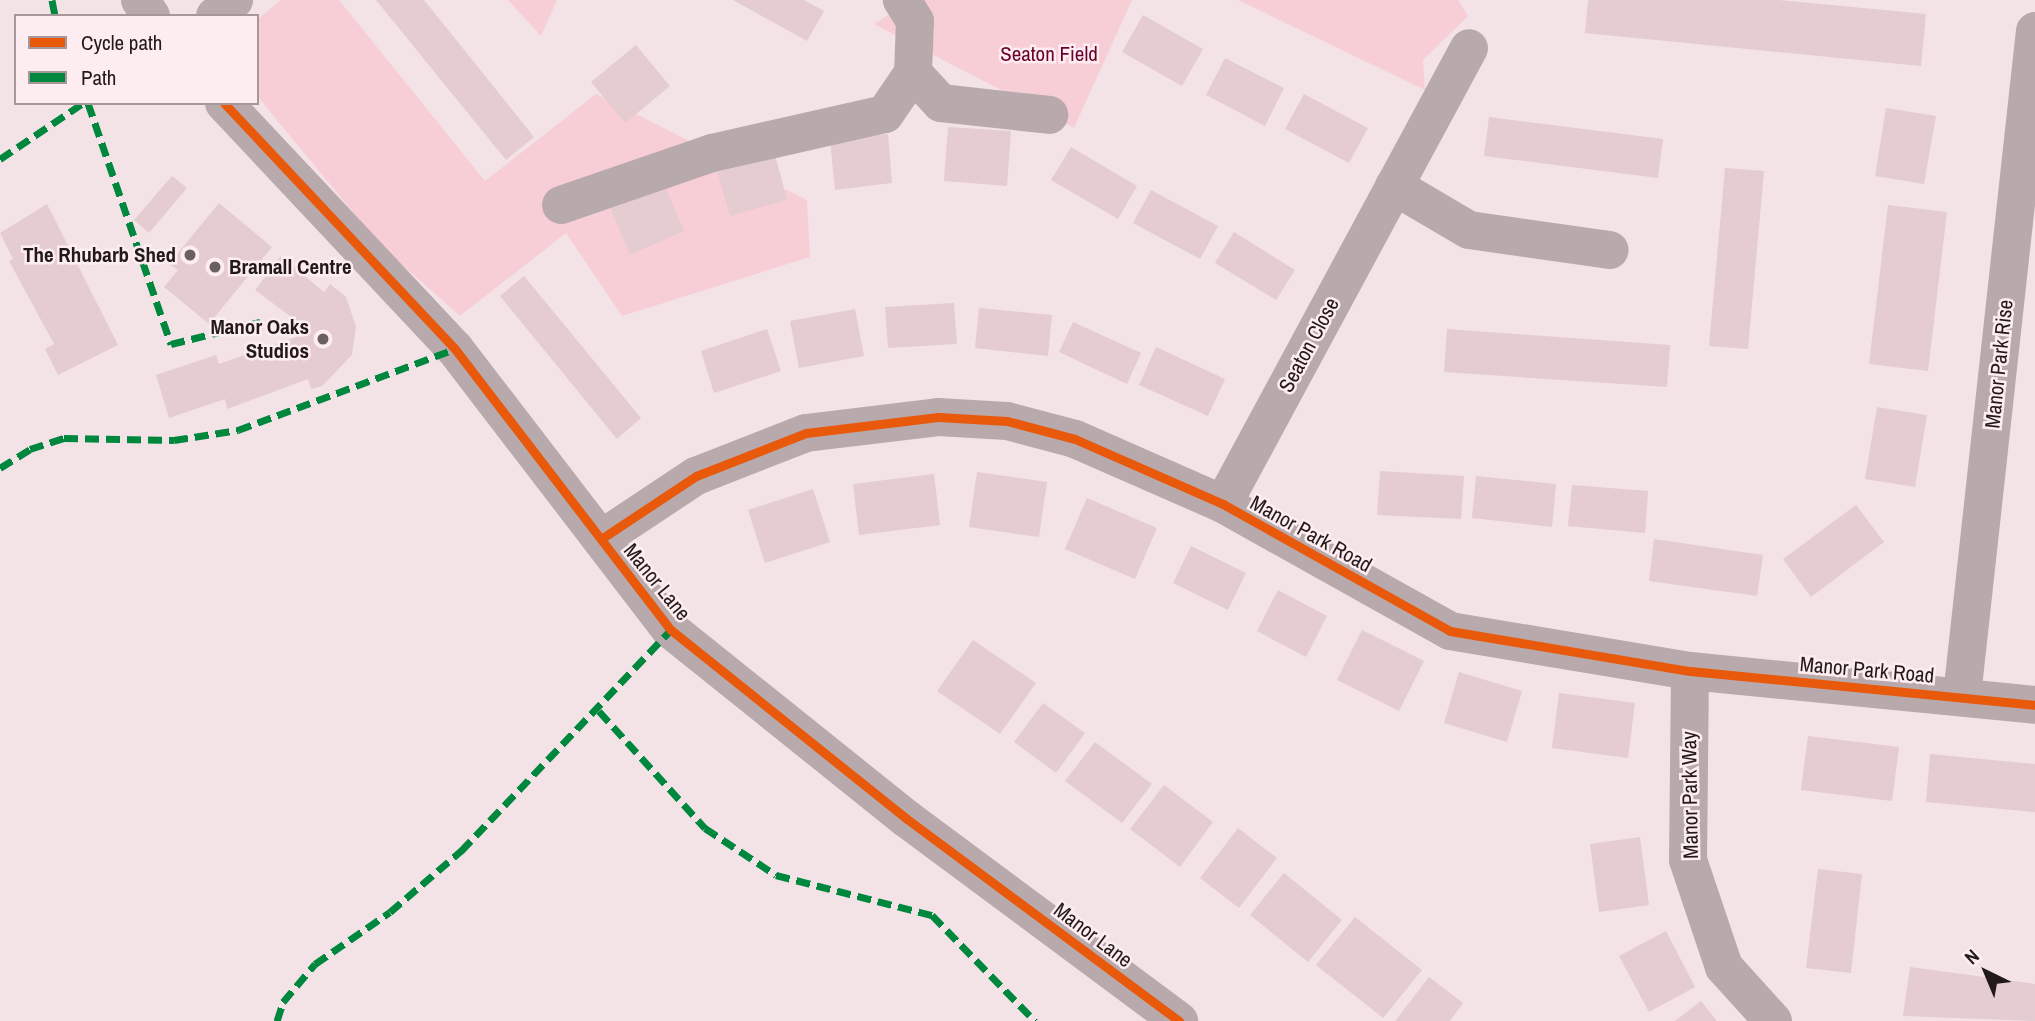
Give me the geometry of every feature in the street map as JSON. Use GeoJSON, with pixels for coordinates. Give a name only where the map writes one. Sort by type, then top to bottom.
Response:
{"type":"FeatureCollection","features":[{"type":"Feature","properties":{"kind":"street"},"geometry":{"type":"LineString","coordinates":[[217,14],[234,0]]}},
{"type":"Feature","properties":{"kind":"street"},"geometry":{"type":"LineString","coordinates":[[561,205],[712,153],[885,114],[913,73],[915,21],[902,0]]}},
{"type":"Feature","properties":{"kind":"street","name":"Manor Park Rise"},"geometry":{"type":"LineString","coordinates":[[1962,696],[2021,307],[2035,31]]}},
{"type":"Feature","properties":{"kind":"street","name":"Seaton Close"},"geometry":{"type":"LineString","coordinates":[[1223,504],[1469,48]]}},
{"type":"Feature","properties":{"kind":"street"},"geometry":{"type":"LineString","coordinates":[[913,73],[941,103],[1049,115]]}},
{"type":"Feature","properties":{"kind":"street","name":"Manor Lane"},"geometry":{"type":"LineString","coordinates":[[225,105],[454,349],[671,630],[907,819],[1179,1021]]}},
{"type":"Feature","properties":{"kind":"street"},"geometry":{"type":"LineString","coordinates":[[1394,186],[1469,230],[1610,250]]}},
{"type":"Feature","properties":{"kind":"street","name":"Manor Park Road"},"geometry":{"type":"LineString","coordinates":[[601,539],[658,497],[747,452],[806,433],[924,418],[1007,421],[1075,439],[1223,504],[1450,631],[1690,671],[2035,705]]}},
{"type":"Feature","properties":{"kind":"street","name":"Manor Park Way"},"geometry":{"type":"LineString","coordinates":[[1690,671],[1688,860],[1724,967],[1773,1021]]}},
{"type":"Feature","properties":{"kind":"green space"},"geometry":{"type":"Polygon","coordinates":[[[281,0],[339,0],[485,181],[596,94],[807,200],[810,257],[622,316],[566,233],[460,316],[381,246],[259,98],[259,18],[281,0]]]}},
{"type":"Feature","properties":{"kind":"green space"},"geometry":{"type":"Polygon","coordinates":[[[508,0],[557,0],[541,36],[508,0]]]}},
{"type":"Feature","properties":{"kind":"green space","name":"Seaton Field"},"geometry":{"type":"Polygon","coordinates":[[[912,0],[1132,0],[1074,128],[874,24],[912,0]]]}},
{"type":"Feature","properties":{"kind":"green space"},"geometry":{"type":"Polygon","coordinates":[[[1238,0],[1458,0],[1468,16],[1423,60],[1425,90],[1238,0]]]}},
{"type":"Feature","properties":{"kind":"building"},"geometry":{"type":"Polygon","coordinates":[[[376,0],[424,0],[534,137],[506,160],[376,0]]]}},
{"type":"Feature","properties":{"kind":"building"},"geometry":{"type":"Polygon","coordinates":[[[733,0],[804,0],[824,11],[807,41],[733,0]]]}},
{"type":"Feature","properties":{"kind":"building"},"geometry":{"type":"Polygon","coordinates":[[[1588,0],[1779,0],[1926,14],[1921,66],[1585,33],[1588,0]]]}},
{"type":"Feature","properties":{"kind":"building"},"geometry":{"type":"Polygon","coordinates":[[[1143,15],[1203,49],[1182,86],[1122,52],[1143,15]]]}},
{"type":"Feature","properties":{"kind":"building"},"geometry":{"type":"Polygon","coordinates":[[[636,45],[670,86],[625,123],[591,82],[636,45]]]}},
{"type":"Feature","properties":{"kind":"building"},"geometry":{"type":"Polygon","coordinates":[[[1225,58],[1284,88],[1265,126],[1206,95],[1225,58]]]}},
{"type":"Feature","properties":{"kind":"building"},"geometry":{"type":"Polygon","coordinates":[[[1304,94],[1368,128],[1349,163],[1285,129],[1304,94]]]}},
{"type":"Feature","properties":{"kind":"building"},"geometry":{"type":"Polygon","coordinates":[[[1886,108],[1936,116],[1924,184],[1875,176],[1886,108]]]}},
{"type":"Feature","properties":{"kind":"building"},"geometry":{"type":"Polygon","coordinates":[[[1489,117],[1663,139],[1658,178],[1484,156],[1489,117]]]}},
{"type":"Feature","properties":{"kind":"building"},"geometry":{"type":"Polygon","coordinates":[[[948,127],[1011,131],[1007,186],[944,181],[948,127]]]}},
{"type":"Feature","properties":{"kind":"building"},"geometry":{"type":"Polygon","coordinates":[[[888,134],[892,183],[835,190],[830,140],[888,134]]]}},
{"type":"Feature","properties":{"kind":"building"},"geometry":{"type":"Polygon","coordinates":[[[1071,147],[1137,186],[1118,219],[1051,180],[1071,147]]]}},
{"type":"Feature","properties":{"kind":"building"},"geometry":{"type":"Polygon","coordinates":[[[774,151],[787,200],[730,216],[716,167],[774,151]]]}},
{"type":"Feature","properties":{"kind":"building"},"geometry":{"type":"Polygon","coordinates":[[[1725,168],[1764,171],[1748,349],[1709,346],[1725,168]]]}},
{"type":"Feature","properties":{"kind":"building"},"geometry":{"type":"Polygon","coordinates":[[[172,176],[187,188],[149,233],[134,220],[172,176]]]}},
{"type":"Feature","properties":{"kind":"building"},"geometry":{"type":"Polygon","coordinates":[[[664,184],[684,231],[630,255],[610,207],[664,184]]]}},
{"type":"Feature","properties":{"kind":"building"},"geometry":{"type":"Polygon","coordinates":[[[1151,190],[1218,226],[1200,259],[1133,223],[1151,190]]]}},
{"type":"Feature","properties":{"kind":"building","name":"Bramall Centre"},"geometry":{"type":"Polygon","coordinates":[[[219,203],[272,247],[209,324],[164,287],[178,270],[169,264],[219,203]]]}},
{"type":"Feature","properties":{"kind":"building"},"geometry":{"type":"Polygon","coordinates":[[[47,204],[118,345],[58,375],[45,349],[54,344],[9,261],[13,259],[0,233],[47,204]]]}},
{"type":"Feature","properties":{"kind":"building"},"geometry":{"type":"Polygon","coordinates":[[[1888,205],[1947,212],[1928,371],[1869,364],[1888,205]]]}},
{"type":"Feature","properties":{"kind":"building"},"geometry":{"type":"Polygon","coordinates":[[[1234,232],[1295,270],[1276,300],[1215,263],[1234,232]]]}},
{"type":"Feature","properties":{"kind":"building","name":"Manor Oaks Studios"},"geometry":{"type":"Polygon","coordinates":[[[281,256],[324,292],[330,284],[346,297],[356,327],[352,355],[322,386],[311,389],[308,379],[227,409],[225,399],[169,418],[156,375],[216,355],[219,364],[299,336],[292,328],[298,322],[255,290],[281,256]]]}},
{"type":"Feature","properties":{"kind":"building"},"geometry":{"type":"Polygon","coordinates":[[[524,276],[641,418],[617,439],[500,296],[524,276]]]}},
{"type":"Feature","properties":{"kind":"building"},"geometry":{"type":"Polygon","coordinates":[[[954,303],[957,344],[888,348],[885,307],[954,303]]]}},
{"type":"Feature","properties":{"kind":"building"},"geometry":{"type":"Polygon","coordinates":[[[979,308],[1052,315],[1048,356],[975,348],[979,308]]]}},
{"type":"Feature","properties":{"kind":"building"},"geometry":{"type":"Polygon","coordinates":[[[855,309],[864,356],[799,368],[790,321],[855,309]]]}},
{"type":"Feature","properties":{"kind":"building"},"geometry":{"type":"Polygon","coordinates":[[[1073,322],[1141,353],[1127,384],[1059,352],[1073,322]]]}},
{"type":"Feature","properties":{"kind":"building"},"geometry":{"type":"Polygon","coordinates":[[[767,329],[781,371],[714,393],[701,351],[767,329]]]}},
{"type":"Feature","properties":{"kind":"building"},"geometry":{"type":"Polygon","coordinates":[[[1447,329],[1670,345],[1667,387],[1444,372],[1447,329]]]}},
{"type":"Feature","properties":{"kind":"building"},"geometry":{"type":"Polygon","coordinates":[[[1156,347],[1225,379],[1208,416],[1139,385],[1156,347]]]}},
{"type":"Feature","properties":{"kind":"building"},"geometry":{"type":"Polygon","coordinates":[[[1877,407],[1927,415],[1915,487],[1865,479],[1877,407]]]}},
{"type":"Feature","properties":{"kind":"building"},"geometry":{"type":"Polygon","coordinates":[[[1380,471],[1464,476],[1461,519],[1377,515],[1380,471]]]}},
{"type":"Feature","properties":{"kind":"building"},"geometry":{"type":"Polygon","coordinates":[[[977,472],[1047,482],[1039,537],[969,527],[977,472]]]}},
{"type":"Feature","properties":{"kind":"building"},"geometry":{"type":"Polygon","coordinates":[[[934,474],[940,525],[859,535],[853,484],[934,474]]]}},
{"type":"Feature","properties":{"kind":"building"},"geometry":{"type":"Polygon","coordinates":[[[1476,476],[1556,484],[1552,527],[1472,518],[1476,476]]]}},
{"type":"Feature","properties":{"kind":"building"},"geometry":{"type":"Polygon","coordinates":[[[1572,485],[1648,491],[1645,533],[1568,526],[1572,485]]]}},
{"type":"Feature","properties":{"kind":"building"},"geometry":{"type":"Polygon","coordinates":[[[813,489],[830,542],[765,563],[748,510],[813,489]]]}},
{"type":"Feature","properties":{"kind":"building"},"geometry":{"type":"Polygon","coordinates":[[[1087,498],[1157,528],[1135,579],[1065,549],[1087,498]]]}},
{"type":"Feature","properties":{"kind":"building"},"geometry":{"type":"Polygon","coordinates":[[[1856,505],[1884,542],[1811,597],[1783,559],[1856,505]]]}},
{"type":"Feature","properties":{"kind":"building"},"geometry":{"type":"Polygon","coordinates":[[[1654,539],[1763,555],[1757,596],[1649,581],[1654,539]]]}},
{"type":"Feature","properties":{"kind":"building"},"geometry":{"type":"Polygon","coordinates":[[[1191,546],[1246,573],[1228,610],[1173,583],[1191,546]]]}},
{"type":"Feature","properties":{"kind":"building"},"geometry":{"type":"Polygon","coordinates":[[[1278,590],[1327,616],[1306,657],[1257,631],[1278,590]]]}},
{"type":"Feature","properties":{"kind":"building"},"geometry":{"type":"Polygon","coordinates":[[[1362,630],[1424,661],[1399,711],[1337,680],[1362,630]]]}},
{"type":"Feature","properties":{"kind":"building"},"geometry":{"type":"Polygon","coordinates":[[[973,640],[1036,683],[1000,734],[937,691],[973,640]]]}},
{"type":"Feature","properties":{"kind":"building"},"geometry":{"type":"Polygon","coordinates":[[[1459,672],[1522,691],[1507,742],[1444,723],[1459,672]]]}},
{"type":"Feature","properties":{"kind":"building"},"geometry":{"type":"Polygon","coordinates":[[[1559,693],[1635,703],[1628,758],[1552,748],[1559,693]]]}},
{"type":"Feature","properties":{"kind":"building"},"geometry":{"type":"Polygon","coordinates":[[[1043,703],[1085,733],[1056,773],[1014,742],[1043,703]]]}},
{"type":"Feature","properties":{"kind":"building"},"geometry":{"type":"Polygon","coordinates":[[[1808,736],[1899,747],[1892,801],[1801,790],[1808,736]]]}},
{"type":"Feature","properties":{"kind":"building"},"geometry":{"type":"Polygon","coordinates":[[[1095,742],[1152,784],[1122,823],[1065,781],[1095,742]]]}},
{"type":"Feature","properties":{"kind":"building"},"geometry":{"type":"Polygon","coordinates":[[[1930,754],[2035,764],[2035,812],[1926,802],[1930,754]]]}},
{"type":"Feature","properties":{"kind":"building"},"geometry":{"type":"Polygon","coordinates":[[[1164,785],[1213,822],[1180,867],[1130,829],[1164,785]]]}},
{"type":"Feature","properties":{"kind":"building"},"geometry":{"type":"Polygon","coordinates":[[[1238,828],[1277,858],[1239,908],[1200,878],[1238,828]]]}},
{"type":"Feature","properties":{"kind":"building"},"geometry":{"type":"Polygon","coordinates":[[[1640,837],[1649,905],[1599,912],[1590,844],[1640,837]]]}},
{"type":"Feature","properties":{"kind":"building"},"geometry":{"type":"Polygon","coordinates":[[[1818,869],[1862,874],[1851,973],[1806,968],[1818,869]]]}},
{"type":"Feature","properties":{"kind":"building"},"geometry":{"type":"Polygon","coordinates":[[[1284,873],[1342,920],[1308,962],[1250,915],[1284,873]]]}},
{"type":"Feature","properties":{"kind":"building"},"geometry":{"type":"Polygon","coordinates":[[[1355,917],[1422,970],[1383,1018],[1316,965],[1355,917]]]}},
{"type":"Feature","properties":{"kind":"building"},"geometry":{"type":"Polygon","coordinates":[[[1666,931],[1695,987],[1649,1012],[1619,956],[1666,931]]]}},
{"type":"Feature","properties":{"kind":"building"},"geometry":{"type":"Polygon","coordinates":[[[1910,967],[2035,984],[2035,1021],[1903,1016],[1910,967]]]}},
{"type":"Feature","properties":{"kind":"building"},"geometry":{"type":"Polygon","coordinates":[[[1429,977],[1463,1003],[1450,1021],[1395,1021],[1429,977]]]}},
{"type":"Feature","properties":{"kind":"building"},"geometry":{"type":"Polygon","coordinates":[[[1701,1001],[1717,1021],[1675,1021],[1701,1001]]]}},
{"type":"Feature","properties":{"kind":"marked path"},"geometry":{"type":"LineString","coordinates":[[52,0],[55,14]]}},
{"type":"Feature","properties":{"kind":"marked path"},"geometry":{"type":"LineString","coordinates":[[0,159],[80,105]]}},
{"type":"Feature","properties":{"kind":"marked path"},"geometry":{"type":"LineString","coordinates":[[89,105],[171,344],[260,322]]}},
{"type":"Feature","properties":{"kind":"marked path"},"geometry":{"type":"LineString","coordinates":[[0,468],[30,449],[64,438],[174,440],[238,430],[455,349]]}},
{"type":"Feature","properties":{"kind":"marked path"},"geometry":{"type":"LineString","coordinates":[[277,1021],[283,1002],[315,964],[390,912],[461,851],[671,630]]}},
{"type":"Feature","properties":{"kind":"marked path"},"geometry":{"type":"LineString","coordinates":[[599,711],[705,828],[776,875],[932,915],[1035,1021]]}},
{"type":"Feature","properties":{"kind":"cycle path"},"geometry":{"type":"LineString","coordinates":[[226,105],[455,349],[671,630],[907,819],[1179,1021]]}},
{"type":"Feature","properties":{"kind":"cycle path"},"geometry":{"type":"LineString","coordinates":[[601,539],[696,476],[806,433],[938,417],[1007,421],[1075,439],[1223,504],[1450,631],[1690,671],[2035,705]]}},
{"type":"Feature","properties":{"kind":"place","name":"The Rhubarb Shed"},"geometry":{"type":"Point","coordinates":[190,255]}},
{"type":"Feature","properties":{"kind":"place","name":"Bramall Centre"},"geometry":{"type":"Point","coordinates":[215,267]}},
{"type":"Feature","properties":{"kind":"place","name":"Manor Oaks Studios"},"geometry":{"type":"Point","coordinates":[323,339]}}]}
